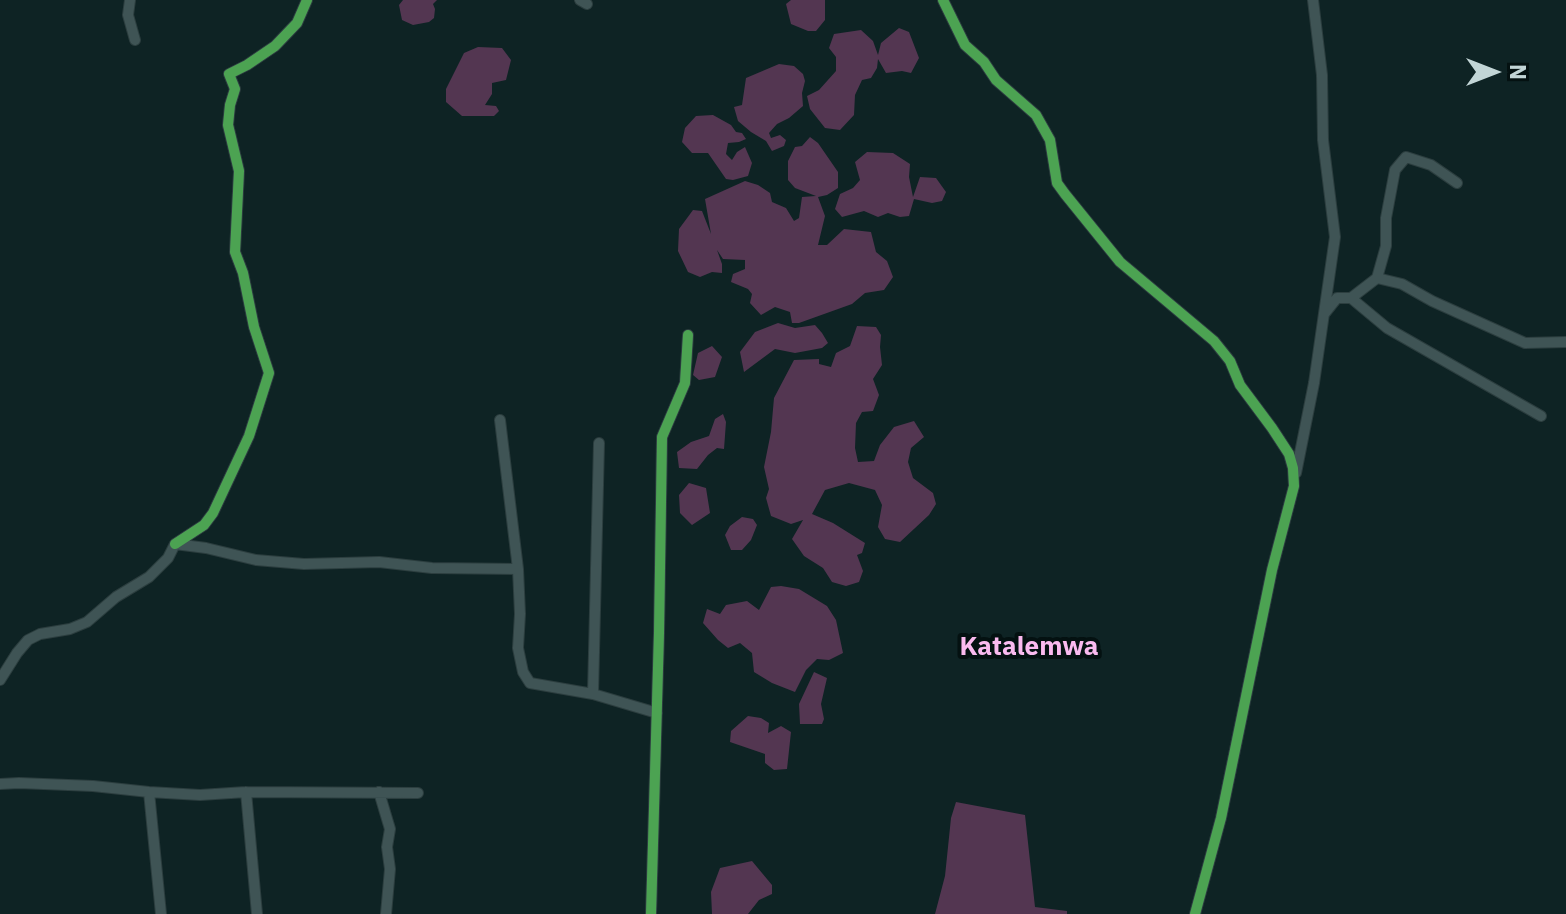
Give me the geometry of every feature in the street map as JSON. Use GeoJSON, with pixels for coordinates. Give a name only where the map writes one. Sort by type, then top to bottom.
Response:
{"type":"FeatureCollection","features":[{"type":"Feature","properties":{"kind":"street"},"geometry":{"type":"LineString","coordinates":[[130,0],[128,15],[135,40]]}},
{"type":"Feature","properties":{"kind":"street"},"geometry":{"type":"LineString","coordinates":[[0,680],[28,640],[87,622],[116,597],[149,577],[168,558],[175,544],[204,525],[213,513],[249,436],[269,373],[235,252],[239,171],[228,125],[235,89],[229,74],[275,46],[297,23],[307,0]]}},
{"type":"Feature","properties":{"kind":"street"},"geometry":{"type":"LineString","coordinates":[[943,0],[965,45],[984,62],[996,80],[1036,115],[1050,140],[1057,183],[1095,233],[1120,262],[1214,341],[1230,361],[1240,385],[1289,454],[1294,486]]}},
{"type":"Feature","properties":{"kind":"street"},"geometry":{"type":"LineString","coordinates":[[1195,914],[1221,818],[1272,570],[1294,486],[1314,383],[1335,237],[1323,140],[1322,75],[1313,0]]}},
{"type":"Feature","properties":{"kind":"street"},"geometry":{"type":"LineString","coordinates":[[1324,314],[1337,298],[1351,298],[1377,278],[1386,246],[1386,218],[1395,170],[1406,157],[1431,165],[1457,183]]}},
{"type":"Feature","properties":{"kind":"street"},"geometry":{"type":"LineString","coordinates":[[1377,278],[1402,284],[1525,343],[1566,342]]}},
{"type":"Feature","properties":{"kind":"street"},"geometry":{"type":"LineString","coordinates":[[1351,298],[1387,328],[1541,416]]}},
{"type":"Feature","properties":{"kind":"street"},"geometry":{"type":"LineString","coordinates":[[651,914],[662,437],[685,383],[688,335]]}},
{"type":"Feature","properties":{"kind":"street"},"geometry":{"type":"LineString","coordinates":[[500,420],[518,569],[518,648],[523,672],[530,683],[593,694],[657,713]]}},
{"type":"Feature","properties":{"kind":"street"},"geometry":{"type":"LineString","coordinates":[[593,694],[599,443]]}},
{"type":"Feature","properties":{"kind":"street"},"geometry":{"type":"LineString","coordinates":[[175,544],[228,552],[256,560],[304,564],[379,562],[432,568],[518,569]]}},
{"type":"Feature","properties":{"kind":"street"},"geometry":{"type":"LineString","coordinates":[[0,784],[93,786],[200,795],[246,792],[418,793]]}},
{"type":"Feature","properties":{"kind":"street"},"geometry":{"type":"LineString","coordinates":[[149,792],[161,914]]}},
{"type":"Feature","properties":{"kind":"street"},"geometry":{"type":"LineString","coordinates":[[246,792],[257,914]]}},
{"type":"Feature","properties":{"kind":"street"},"geometry":{"type":"LineString","coordinates":[[379,792],[390,829],[386,914]]}},
{"type":"Feature","properties":{"kind":"shaded area"},"geometry":{"type":"Polygon","coordinates":[[[403,0],[437,0],[433,4],[434,18],[413,25],[402,20],[399,5],[403,0]]]}},
{"type":"Feature","properties":{"kind":"shaded area"},"geometry":{"type":"Polygon","coordinates":[[[791,0],[825,0],[825,20],[816,31],[791,24],[786,4],[791,0]]]}},
{"type":"Feature","properties":{"kind":"shaded area"},"geometry":{"type":"Polygon","coordinates":[[[899,28],[909,32],[919,58],[911,73],[886,73],[878,59],[871,78],[862,80],[855,95],[854,115],[840,130],[825,128],[810,109],[807,96],[819,90],[836,71],[836,57],[829,48],[834,34],[861,30],[873,41],[878,55],[881,43],[899,28]]]}},
{"type":"Feature","properties":{"kind":"shaded area"},"geometry":{"type":"Polygon","coordinates":[[[478,47],[502,48],[511,60],[506,80],[492,83],[492,94],[485,105],[496,106],[499,111],[494,116],[462,116],[446,102],[446,89],[464,53],[478,47]]]}},
{"type":"Feature","properties":{"kind":"shaded area"},"geometry":{"type":"Polygon","coordinates":[[[779,64],[794,66],[803,74],[803,106],[769,133],[771,138],[780,135],[786,140],[784,146],[772,151],[766,141],[738,121],[734,107],[742,105],[746,78],[779,64]]]}},
{"type":"Feature","properties":{"kind":"shaded area"},"geometry":{"type":"Polygon","coordinates":[[[713,115],[742,133],[746,139],[728,143],[726,154],[732,160],[745,147],[752,163],[748,176],[726,179],[708,153],[692,153],[682,142],[685,128],[696,116],[713,115]]]}},
{"type":"Feature","properties":{"kind":"shaded area"},"geometry":{"type":"Polygon","coordinates":[[[810,137],[818,143],[838,172],[838,188],[818,197],[825,216],[818,245],[827,245],[844,229],[871,232],[876,252],[887,261],[893,277],[884,290],[865,293],[852,304],[792,323],[790,312],[775,307],[761,315],[750,303],[752,294],[748,289],[731,282],[733,274],[745,269],[745,260],[723,259],[717,250],[722,273],[712,272],[700,277],[688,272],[678,251],[679,229],[693,210],[702,211],[711,234],[705,199],[745,181],[770,193],[772,202],[786,208],[794,221],[799,218],[802,197],[816,196],[795,188],[788,180],[788,161],[795,147],[802,146],[810,137]]]}},
{"type":"Feature","properties":{"kind":"shaded area"},"geometry":{"type":"Polygon","coordinates":[[[867,152],[893,153],[910,164],[913,197],[920,177],[936,178],[946,192],[942,201],[932,203],[914,199],[909,216],[888,213],[878,217],[864,211],[842,217],[835,209],[840,194],[853,188],[860,180],[855,162],[867,152]]]}},
{"type":"Feature","properties":{"kind":"shaded area"},"geometry":{"type":"Polygon","coordinates":[[[778,323],[795,328],[815,325],[828,343],[822,348],[795,353],[775,349],[744,372],[740,352],[755,332],[778,323]]]}},
{"type":"Feature","properties":{"kind":"shaded area"},"geometry":{"type":"Polygon","coordinates":[[[857,326],[876,327],[881,335],[882,365],[873,379],[879,395],[873,411],[862,412],[856,423],[858,462],[874,461],[880,445],[894,427],[914,421],[924,437],[911,448],[908,462],[913,478],[933,493],[936,504],[929,515],[900,542],[885,539],[878,527],[882,505],[875,490],[849,483],[825,490],[812,514],[865,543],[862,553],[857,555],[863,571],[859,582],[846,586],[832,582],[823,568],[804,556],[792,539],[803,520],[791,524],[771,516],[766,498],[769,489],[764,467],[774,398],[794,360],[819,359],[819,364],[831,367],[836,353],[850,346],[857,326]]]}},
{"type":"Feature","properties":{"kind":"shaded area"},"geometry":{"type":"Polygon","coordinates":[[[712,346],[722,357],[715,377],[699,380],[693,375],[698,353],[712,346]]]}},
{"type":"Feature","properties":{"kind":"shaded area"},"geometry":{"type":"Polygon","coordinates":[[[723,414],[726,422],[724,449],[717,448],[697,469],[679,468],[677,452],[691,442],[709,436],[715,419],[723,414]]]}},
{"type":"Feature","properties":{"kind":"shaded area"},"geometry":{"type":"Polygon","coordinates":[[[689,483],[706,488],[710,513],[692,525],[680,513],[679,495],[689,483]]]}},
{"type":"Feature","properties":{"kind":"shaded area"},"geometry":{"type":"Polygon","coordinates":[[[742,517],[753,519],[757,525],[751,540],[742,550],[731,550],[725,535],[730,526],[742,517]]]}},
{"type":"Feature","properties":{"kind":"shaded area"},"geometry":{"type":"Polygon","coordinates":[[[771,587],[799,589],[827,606],[836,620],[843,653],[829,660],[817,659],[806,670],[795,692],[754,672],[752,653],[740,643],[728,648],[703,623],[707,609],[720,614],[726,605],[747,601],[759,610],[771,587]]]}},
{"type":"Feature","properties":{"kind":"shaded area"},"geometry":{"type":"Polygon","coordinates":[[[814,672],[827,678],[821,704],[824,719],[822,724],[800,724],[799,704],[814,672]]]}},
{"type":"Feature","properties":{"kind":"shaded area"},"geometry":{"type":"Polygon","coordinates":[[[748,716],[769,723],[768,733],[781,726],[791,732],[787,769],[774,770],[765,763],[765,754],[730,742],[731,731],[748,716]]]}},
{"type":"Feature","properties":{"kind":"shaded area"},"geometry":{"type":"Polygon","coordinates":[[[956,802],[1025,815],[1035,907],[1067,911],[1067,914],[935,914],[945,876],[951,818],[956,802]]]}},
{"type":"Feature","properties":{"kind":"shaded area"},"geometry":{"type":"Polygon","coordinates":[[[752,861],[772,885],[772,894],[759,900],[748,914],[712,914],[711,892],[720,868],[752,861]]]}},
{"type":"Feature","properties":{"kind":"cycle path"},"geometry":{"type":"LineString","coordinates":[[175,544],[204,525],[213,513],[249,436],[269,373],[235,252],[239,171],[228,125],[235,89],[229,74],[275,46],[297,23],[307,0]]}},
{"type":"Feature","properties":{"kind":"cycle path"},"geometry":{"type":"LineString","coordinates":[[943,0],[965,45],[984,62],[996,80],[1036,115],[1050,140],[1057,183],[1065,194],[1120,262],[1214,341],[1230,361],[1240,385],[1289,454],[1293,468],[1294,486],[1272,570],[1221,818],[1195,914]]}},
{"type":"Feature","properties":{"kind":"cycle path"},"geometry":{"type":"LineString","coordinates":[[651,914],[662,437],[685,383],[688,335]]}},
{"type":"Feature","properties":{"kind":"district","name":"Katalemwa"},"geometry":{"type":"Point","coordinates":[1029,647]}}]}
